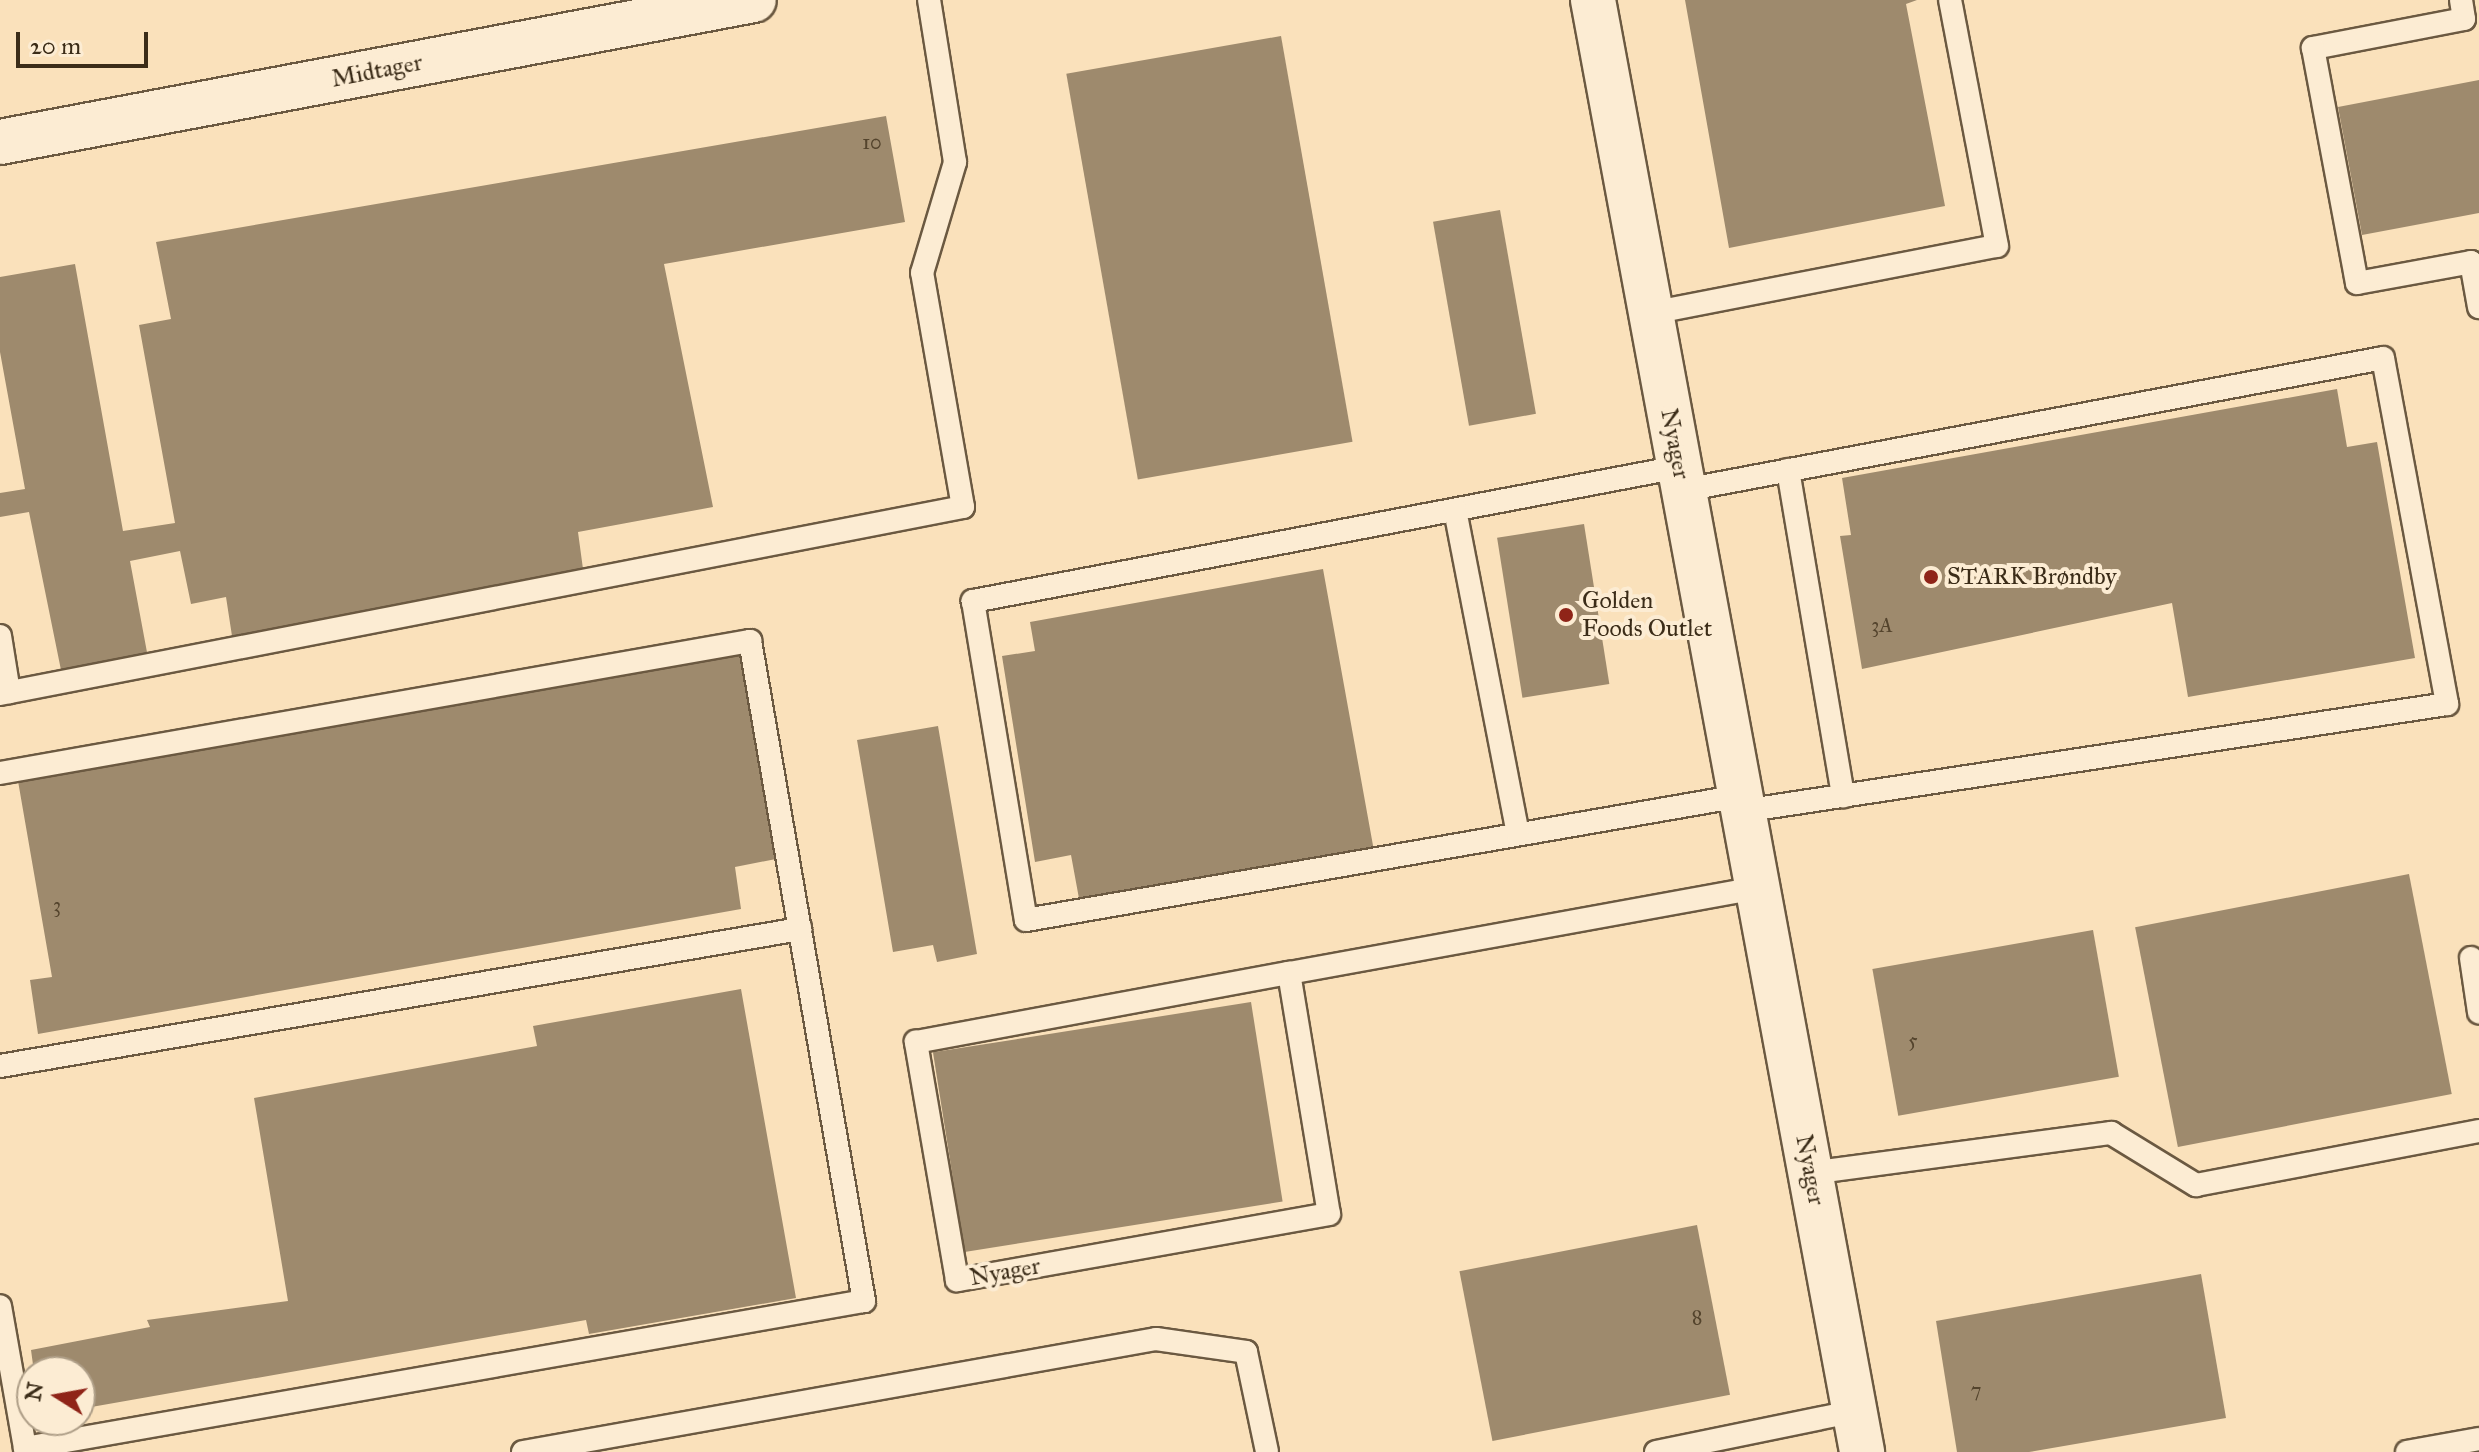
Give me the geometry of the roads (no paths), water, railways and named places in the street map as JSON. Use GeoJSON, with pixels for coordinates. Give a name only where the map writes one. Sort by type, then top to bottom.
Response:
{"type":"FeatureCollection","features":[{"type":"Feature","properties":{"kind":"street","name":"Midtager"},"geometry":{"type":"LineString","coordinates":[[0,142],[754,0]]}},
{"type":"Feature","properties":{"kind":"street","name":"Nyager"},"geometry":{"type":"LineString","coordinates":[[1593,0],[1858,1432]]}},
{"type":"Feature","properties":{"kind":"lane"},"geometry":{"type":"LineString","coordinates":[[0,636],[5,693],[963,507],[922,273],[955,162],[929,0]]}},
{"type":"Feature","properties":{"kind":"lane"},"geometry":{"type":"LineString","coordinates":[[1651,313],[1997,246],[1950,0]]}},
{"type":"Feature","properties":{"kind":"lane"},"geometry":{"type":"LineString","coordinates":[[2461,0],[2464,19],[2313,48],[2357,283],[2471,262],[2479,307]]}},
{"type":"Feature","properties":{"kind":"lane"},"geometry":{"type":"LineString","coordinates":[[2383,358],[2447,704],[1843,796],[1742,804],[1518,834],[1026,920],[973,601],[1455,510],[1682,479],[1788,470],[2383,358]]}},
{"type":"Feature","properties":{"kind":"lane"},"geometry":{"type":"LineString","coordinates":[[1788,470],[1843,796]]}},
{"type":"Feature","properties":{"kind":"lane"},"geometry":{"type":"LineString","coordinates":[[1455,510],[1518,834]]}},
{"type":"Feature","properties":{"kind":"lane"},"geometry":{"type":"LineString","coordinates":[[0,773],[750,641],[864,1301],[25,1448],[0,1306]]}},
{"type":"Feature","properties":{"kind":"lane","name":"Nyager"},"geometry":{"type":"LineString","coordinates":[[1289,973],[1329,1214],[957,1280],[916,1042],[1289,973],[1757,888]]}},
{"type":"Feature","properties":{"kind":"lane"},"geometry":{"type":"LineString","coordinates":[[0,1066],[800,929]]}},
{"type":"Feature","properties":{"kind":"lane"},"geometry":{"type":"LineString","coordinates":[[2471,958],[2479,1012]]}},
{"type":"Feature","properties":{"kind":"lane"},"geometry":{"type":"LineString","coordinates":[[1810,1173],[2111,1133],[2196,1185],[2479,1131]]}},
{"type":"Feature","properties":{"kind":"lane"},"geometry":{"type":"LineString","coordinates":[[523,1452],[1156,1339],[1246,1352],[1267,1452]]}},
{"type":"Feature","properties":{"kind":"lane"},"geometry":{"type":"LineString","coordinates":[[1656,1452],[1858,1432]]}},
{"type":"Feature","properties":{"kind":"lane"},"geometry":{"type":"LineString","coordinates":[[2407,1452],[2479,1439]]}},
{"type":"Feature","properties":{"kind":"place","name":"STARK Brøndby"},"geometry":{"type":"Point","coordinates":[1931,577]}},
{"type":"Feature","properties":{"kind":"place","name":"Golden Foods Outlet"},"geometry":{"type":"Point","coordinates":[1566,615]}}]}
